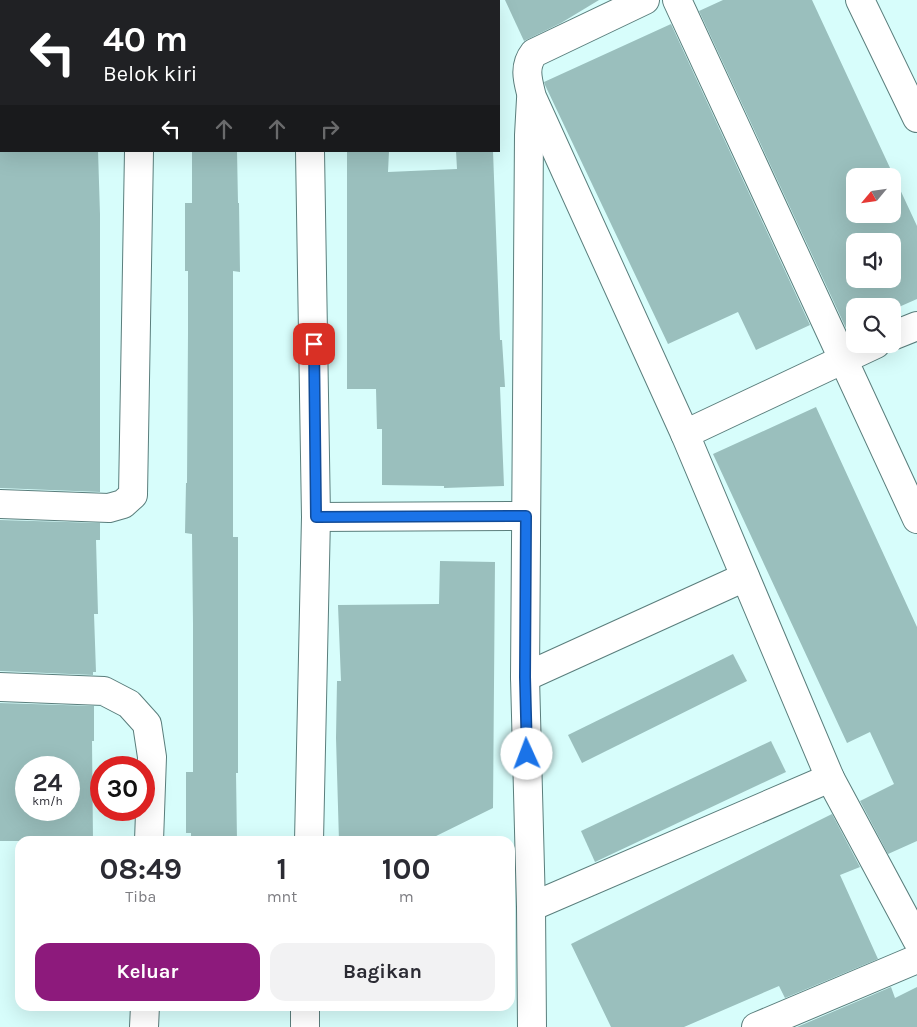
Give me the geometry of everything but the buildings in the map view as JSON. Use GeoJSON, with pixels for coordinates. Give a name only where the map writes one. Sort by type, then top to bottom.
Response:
{"type":"FeatureCollection","features":[{"type":"Feature","properties":{"kind":"street"},"geometry":{"type":"LineString","coordinates":[[645,0],[534,53],[527,67],[532,97],[685,434],[830,778],[917,940]]}},
{"type":"Feature","properties":{"kind":"street"},"geometry":{"type":"LineString","coordinates":[[677,0],[917,518]]}},
{"type":"Feature","properties":{"kind":"street"},"geometry":{"type":"LineString","coordinates":[[865,2],[917,118]]}},
{"type":"Feature","properties":{"kind":"street"},"geometry":{"type":"LineString","coordinates":[[532,97],[528,135],[525,677],[532,1027]]}},
{"type":"Feature","properties":{"kind":"street"},"geometry":{"type":"LineString","coordinates":[[0,504],[109,508],[123,504],[133,495],[139,152]]}},
{"type":"Feature","properties":{"kind":"street"},"geometry":{"type":"LineString","coordinates":[[309,836],[316,517],[310,152]]}},
{"type":"Feature","properties":{"kind":"street"},"geometry":{"type":"LineString","coordinates":[[901,332],[917,326]]}},
{"type":"Feature","properties":{"kind":"street"},"geometry":{"type":"LineString","coordinates":[[685,434],[856,353]]}},
{"type":"Feature","properties":{"kind":"street"},"geometry":{"type":"LineString","coordinates":[[316,517],[526,516]]}},
{"type":"Feature","properties":{"kind":"street"},"geometry":{"type":"LineString","coordinates":[[525,677],[745,577]]}},
{"type":"Feature","properties":{"kind":"street"},"geometry":{"type":"LineString","coordinates":[[0,687],[104,691],[129,704],[147,724],[152,757],[149,836]]}},
{"type":"Feature","properties":{"kind":"street"},"geometry":{"type":"LineString","coordinates":[[531,907],[830,778]]}},
{"type":"Feature","properties":{"kind":"street"},"geometry":{"type":"LineString","coordinates":[[756,1027],[917,959]]}},
{"type":"Feature","properties":{"kind":"street"},"geometry":{"type":"LineString","coordinates":[[144,1027],[145,1011]]}},
{"type":"Feature","properties":{"kind":"street"},"geometry":{"type":"LineString","coordinates":[[305,1011],[305,1027]]}},
{"type":"Feature","properties":{"kind":"route"},"geometry":{"type":"LineString","coordinates":[[314,344],[316,517],[526,516],[525,677],[527,754]]}}]}
